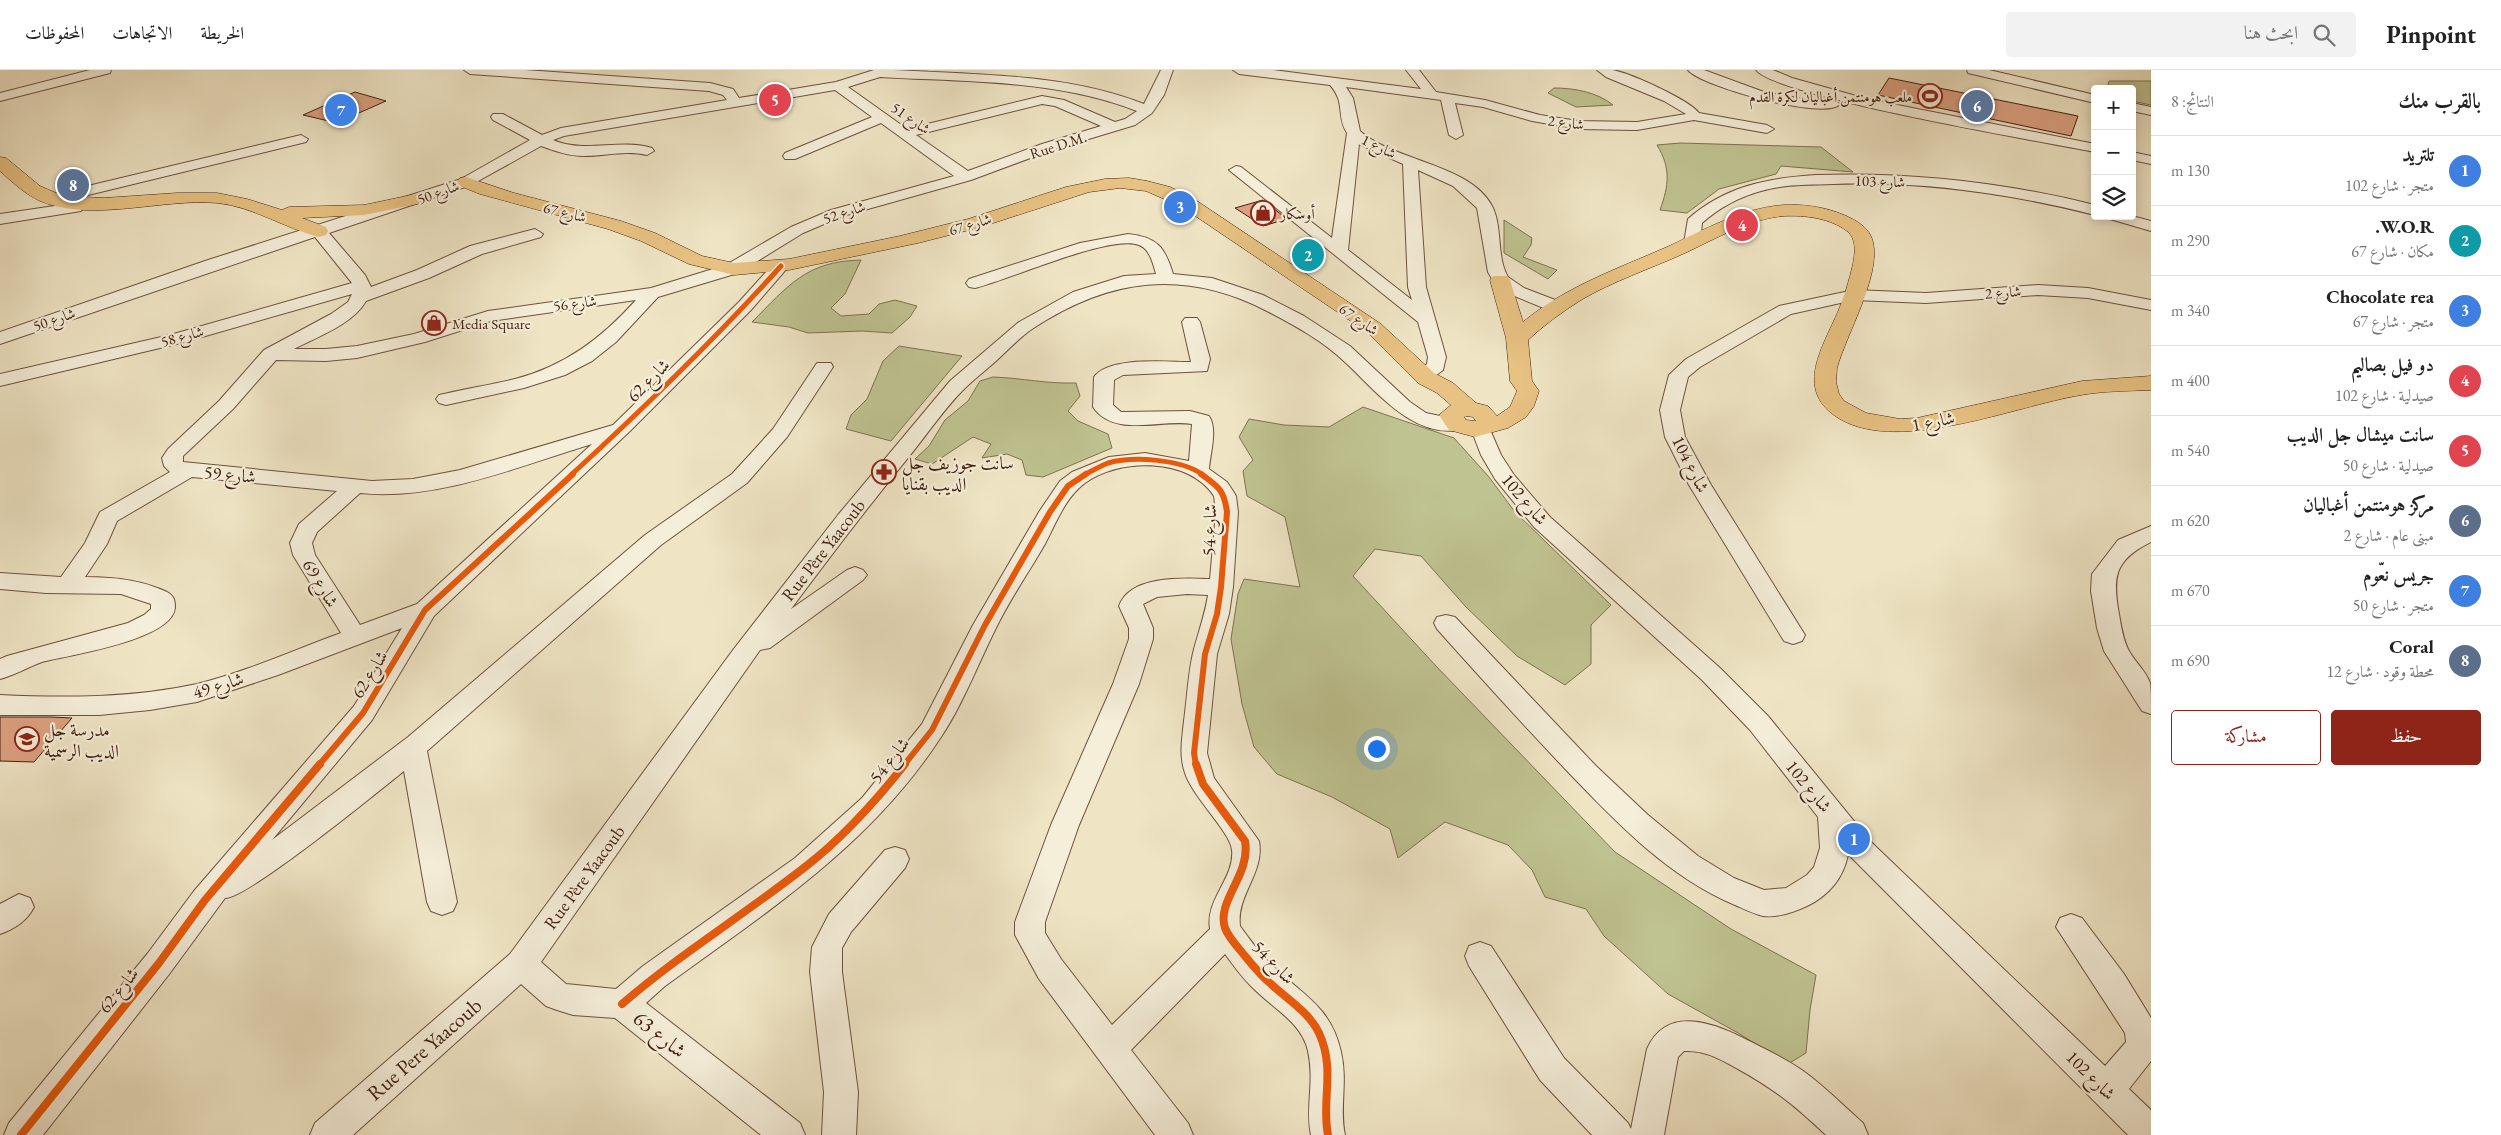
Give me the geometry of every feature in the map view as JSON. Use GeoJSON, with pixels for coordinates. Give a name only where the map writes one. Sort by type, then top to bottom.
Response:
{"type":"FeatureCollection","features":[{"type":"Feature","properties":{"kind":"main road"},"geometry":{"type":"LineString","coordinates":[[0,162],[44,195],[78,203],[202,197],[225,198],[319,231]]}},
{"type":"Feature","properties":{"kind":"main road","name":"شارع 67"},"geometry":{"type":"LineString","coordinates":[[466,182],[496,194],[637,232],[701,262],[732,269],[781,266],[933,235],[1088,187],[1120,183],[1149,186],[1171,193],[1188,203],[1374,328],[1425,376],[1445,388],[1467,417]]}},
{"type":"Feature","properties":{"kind":"main road"},"geometry":{"type":"LineString","coordinates":[[248,205],[279,212],[328,213],[373,209],[421,198]]}},
{"type":"Feature","properties":{"kind":"main road"},"geometry":{"type":"LineString","coordinates":[[1518,338],[1575,295],[1751,216],[1769,212],[1800,210],[1834,217],[1857,230],[1864,246],[1858,287],[1854,295]]}},
{"type":"Feature","properties":{"kind":"main road"},"geometry":{"type":"LineString","coordinates":[[1467,417],[1499,424],[1519,413],[1526,401],[1528,392],[1521,381],[1518,338],[1498,271]]}},
{"type":"Feature","properties":{"kind":"main road","name":"شارع 1"},"geometry":{"type":"LineString","coordinates":[[1854,295],[1834,348],[1827,360],[1824,382],[1830,400],[1843,411],[1864,421],[1903,426],[1917,425],[2082,388],[2151,383]]}},
{"type":"Feature","properties":{"kind":"street"},"geometry":{"type":"LineString","coordinates":[[0,92],[88,70]]}},
{"type":"Feature","properties":{"kind":"street"},"geometry":{"type":"LineString","coordinates":[[0,97],[105,70]]}},
{"type":"Feature","properties":{"kind":"street"},"geometry":{"type":"LineString","coordinates":[[470,70],[710,87],[728,92],[736,104]]}},
{"type":"Feature","properties":{"kind":"street"},"geometry":{"type":"LineString","coordinates":[[1147,110],[1157,95],[1167,70]]}},
{"type":"Feature","properties":{"kind":"street"},"geometry":{"type":"LineString","coordinates":[[1239,70],[1334,76]]}},
{"type":"Feature","properties":{"kind":"street"},"geometry":{"type":"LineString","coordinates":[[1412,70],[1440,97],[1456,135]]}},
{"type":"Feature","properties":{"kind":"street"},"geometry":{"type":"LineString","coordinates":[[1602,70],[1674,100],[1692,110],[1694,116],[1767,129]]}},
{"type":"Feature","properties":{"kind":"street"},"geometry":{"type":"LineString","coordinates":[[1694,70],[1729,86],[1771,98],[1824,105],[1865,103]]}},
{"type":"Feature","properties":{"kind":"street"},"geometry":{"type":"LineString","coordinates":[[1762,70],[1787,81],[1865,103],[2091,147]]}},
{"type":"Feature","properties":{"kind":"street"},"geometry":{"type":"LineString","coordinates":[[1973,70],[2091,98]]}},
{"type":"Feature","properties":{"kind":"street","name":"شارع 50"},"geometry":{"type":"LineString","coordinates":[[0,338],[211,265],[466,182],[540,140],[573,129],[736,104],[837,86],[882,72],[946,74],[1052,84],[1103,95],[1147,110]]}},
{"type":"Feature","properties":{"kind":"street","name":"شارع 2"},"geometry":{"type":"LineString","coordinates":[[1334,76],[1440,97],[1503,103],[1540,118],[1595,126],[1668,122],[1694,116]]}},
{"type":"Feature","properties":{"kind":"street","name":"شارع 1"},"geometry":{"type":"LineString","coordinates":[[1334,76],[1346,99],[1347,116],[1354,133],[1372,145],[1456,183],[1479,200],[1484,207],[1498,271]]}},
{"type":"Feature","properties":{"kind":"street","name":"شارع 51"},"geometry":{"type":"LineString","coordinates":[[837,86],[966,177]]}},
{"type":"Feature","properties":{"kind":"street"},"geometry":{"type":"LineString","coordinates":[[905,134],[1042,100],[1059,103],[1114,127]]}},
{"type":"Feature","properties":{"kind":"street"},"geometry":{"type":"LineString","coordinates":[[2136,108],[2151,111]]}},
{"type":"Feature","properties":{"kind":"street","name":"Rue D.M."},"geometry":{"type":"LineString","coordinates":[[966,177],[1047,147],[1136,119],[1147,110]]}},
{"type":"Feature","properties":{"kind":"street"},"geometry":{"type":"LineString","coordinates":[[498,117],[540,140],[577,151],[623,146],[647,151]]}},
{"type":"Feature","properties":{"kind":"street"},"geometry":{"type":"LineString","coordinates":[[790,156],[882,118]]}},
{"type":"Feature","properties":{"kind":"street"},"geometry":{"type":"LineString","coordinates":[[1339,252],[1348,166],[1354,133]]}},
{"type":"Feature","properties":{"kind":"street"},"geometry":{"type":"LineString","coordinates":[[0,214],[44,195],[301,139]]}},
{"type":"Feature","properties":{"kind":"street"},"geometry":{"type":"LineString","coordinates":[[2136,157],[2151,160]]}},
{"type":"Feature","properties":{"kind":"street"},"geometry":{"type":"LineString","coordinates":[[1410,162],[1417,287],[1437,363],[1434,369],[1425,376]]}},
{"type":"Feature","properties":{"kind":"street"},"geometry":{"type":"LineString","coordinates":[[1236,170],[1425,319]]}},
{"type":"Feature","properties":{"kind":"street","name":"شارع 52"},"geometry":{"type":"LineString","coordinates":[[732,269],[810,224],[852,208],[966,177]]}},
{"type":"Feature","properties":{"kind":"street","name":"شارع 103"},"geometry":{"type":"LineString","coordinates":[[1692,243],[1694,222],[1713,206],[1746,190],[1770,184],[1804,181],[1871,180],[1964,185],[2019,192],[2091,209]]}},
{"type":"Feature","properties":{"kind":"street"},"geometry":{"type":"LineString","coordinates":[[0,219],[110,202]]}},
{"type":"Feature","properties":{"kind":"street"},"geometry":{"type":"LineString","coordinates":[[2130,220],[2151,226]]}},
{"type":"Feature","properties":{"kind":"street"},"geometry":{"type":"LineString","coordinates":[[319,231],[362,292]]}},
{"type":"Feature","properties":{"kind":"street","name":"شارع 58"},"geometry":{"type":"LineString","coordinates":[[0,380],[174,339],[324,298],[362,292],[423,274],[465,254],[534,234]]}},
{"type":"Feature","properties":{"kind":"street"},"geometry":{"type":"LineString","coordinates":[[975,283],[1070,252],[1127,238],[1143,241],[1150,246],[1160,260],[1166,278]]}},
{"type":"Feature","properties":{"kind":"street","name":"شارع 62"},"geometry":{"type":"LineString","coordinates":[[21,1135],[152,971],[205,900],[363,713],[425,610],[620,430],[745,306],[781,266]]}},
{"type":"Feature","properties":{"kind":"street","name":"شارع 56"},"geometry":{"type":"LineString","coordinates":[[271,354],[326,355],[357,352],[418,338],[504,312],[652,293],[732,269]]}},
{"type":"Feature","properties":{"kind":"street"},"geometry":{"type":"LineString","coordinates":[[1498,271],[1575,295]]}},
{"type":"Feature","properties":{"kind":"street"},"geometry":{"type":"LineString","coordinates":[[1498,271],[1515,289],[1557,307]]}},
{"type":"Feature","properties":{"kind":"street","name":"Rue Père Yaacoub"},"geometry":{"type":"LineString","coordinates":[[521,964],[742,656],[846,520],[957,385],[1025,326],[1051,311],[1096,290],[1124,281],[1166,278],[1220,285],[1258,299],[1343,350],[1419,417],[1439,423],[1467,417]]}},
{"type":"Feature","properties":{"kind":"street","name":"شارع 2"},"geometry":{"type":"LineString","coordinates":[[1854,295],[1926,298],[2038,290],[2088,293],[2151,305]]}},
{"type":"Feature","properties":{"kind":"street","name":"شارع 59"},"geometry":{"type":"LineString","coordinates":[[362,292],[355,305],[337,318],[271,354],[226,405],[175,453],[172,458],[174,466],[188,470],[354,487],[391,488],[434,483],[620,430]]}},
{"type":"Feature","properties":{"kind":"street"},"geometry":{"type":"LineString","coordinates":[[446,399],[508,386],[557,372],[588,354],[624,327],[652,293]]}},
{"type":"Feature","properties":{"kind":"street","name":"شارع 104"},"geometry":{"type":"LineString","coordinates":[[1793,635],[1685,460],[1675,436],[1670,410],[1679,375],[1693,363],[1785,310],[1854,295]]}},
{"type":"Feature","properties":{"kind":"street"},"geometry":{"type":"LineString","coordinates":[[324,298],[341,305],[337,318]]}},
{"type":"Feature","properties":{"kind":"street"},"geometry":{"type":"LineString","coordinates":[[1191,322],[1201,359],[1200,367],[1119,369],[1111,372],[1104,377],[1103,408],[1115,417],[1121,418],[1190,417],[1202,420],[1203,430],[1198,471]]}},
{"type":"Feature","properties":{"kind":"street"},"geometry":{"type":"LineString","coordinates":[[205,900],[295,841],[413,746],[661,534],[749,470],[793,418],[824,366]]}},
{"type":"Feature","properties":{"kind":"street","name":"شارع 102"},"geometry":{"type":"LineString","coordinates":[[1467,417],[1522,500],[1593,570],[1711,674],[1759,723],[1861,850],[2151,1134]]}},
{"type":"Feature","properties":{"kind":"street","name":"شارع 54"},"geometry":{"type":"LineString","coordinates":[[622,1004],[654,976],[806,867],[872,806],[932,730],[985,625],[1034,543],[1050,512],[1068,486],[1079,477],[1109,463],[1129,459],[1164,461],[1198,471],[1211,480],[1225,496],[1227,512],[1221,586],[1217,614],[1205,654],[1194,753],[1198,773],[1203,784],[1245,841],[1248,848],[1239,881],[1225,914],[1224,926],[1266,979],[1308,1017],[1319,1033],[1329,1082],[1325,1112],[1328,1135]]}},
{"type":"Feature","properties":{"kind":"street"},"geometry":{"type":"LineString","coordinates":[[68,585],[96,544],[108,517],[188,470]]}},
{"type":"Feature","properties":{"kind":"street","name":"شارع 69"},"geometry":{"type":"LineString","coordinates":[[354,487],[307,529],[301,543],[304,555],[355,636]]}},
{"type":"Feature","properties":{"kind":"street"},"geometry":{"type":"LineString","coordinates":[[2151,533],[2126,545],[2104,574],[2104,591],[2109,628],[2116,651],[2151,704]]}},
{"type":"Feature","properties":{"kind":"street"},"geometry":{"type":"LineString","coordinates":[[742,656],[855,575]]}},
{"type":"Feature","properties":{"kind":"street"},"geometry":{"type":"LineString","coordinates":[[0,581],[127,587],[154,594],[163,600],[162,612],[139,629],[26,658],[0,670]]}},
{"type":"Feature","properties":{"kind":"street"},"geometry":{"type":"LineString","coordinates":[[1176,1135],[1050,969],[1030,935],[1030,922],[1058,841],[1126,684],[1141,639],[1141,628],[1131,606],[1132,600],[1147,591],[1221,586]]}},
{"type":"Feature","properties":{"kind":"street","name":"شارع 49"},"geometry":{"type":"LineString","coordinates":[[0,705],[39,706],[119,703],[198,693],[425,610]]}},
{"type":"Feature","properties":{"kind":"street"},"geometry":{"type":"LineString","coordinates":[[1446,623],[1579,766],[1642,828],[1688,864],[1725,888],[1764,903],[1789,901],[1810,888],[1824,875],[1833,861],[1836,841],[1832,814]]}},
{"type":"Feature","properties":{"kind":"street"},"geometry":{"type":"LineString","coordinates":[[413,746],[442,902]]}},
{"type":"Feature","properties":{"kind":"street"},"geometry":{"type":"LineString","coordinates":[[839,1135],[841,1092],[826,972],[827,947],[840,923],[895,859]]}},
{"type":"Feature","properties":{"kind":"street"},"geometry":{"type":"LineString","coordinates":[[2070,927],[2141,1030],[2144,1040],[2137,1054],[2106,1090]]}},
{"type":"Feature","properties":{"kind":"street"},"geometry":{"type":"LineString","coordinates":[[1110,1048],[1227,932]]}},
{"type":"Feature","properties":{"kind":"street"},"geometry":{"type":"LineString","coordinates":[[1480,956],[1552,1069],[1616,1135]]}},
{"type":"Feature","properties":{"kind":"street","name":"شارع 63"},"geometry":{"type":"LineString","coordinates":[[521,964],[557,996],[572,1000],[622,1004],[788,1135]]}},
{"type":"Feature","properties":{"kind":"street","name":"Rue Pere Yaacoub"},"geometry":{"type":"LineString","coordinates":[[327,1135],[521,964]]}},
{"type":"Feature","properties":{"kind":"street"},"geometry":{"type":"LineString","coordinates":[[1647,1135],[1663,1048],[1676,1037],[1687,1036],[1700,1036],[1718,1042],[1787,1078],[1851,1135]]}},
{"type":"Feature","properties":{"kind":"green space"},"geometry":{"type":"Polygon","coordinates":[[[2109,81],[2151,81],[2151,105],[2136,102],[2136,85],[2108,85],[2109,81]]]}},
{"type":"Feature","properties":{"kind":"green space"},"geometry":{"type":"Polygon","coordinates":[[[1554,88],[1585,92],[1600,97],[1613,105],[1576,107],[1548,93],[1554,88]]]}},
{"type":"Feature","properties":{"kind":"green space"},"geometry":{"type":"Polygon","coordinates":[[[1680,143],[1821,147],[1853,172],[1781,166],[1776,174],[1719,189],[1687,213],[1660,210],[1667,185],[1667,177],[1665,161],[1657,145],[1680,143]]]}},
{"type":"Feature","properties":{"kind":"green space"},"geometry":{"type":"Polygon","coordinates":[[[1504,220],[1532,238],[1531,245],[1523,257],[1557,270],[1548,279],[1504,253],[1504,220]]]}},
{"type":"Feature","properties":{"kind":"green space"},"geometry":{"type":"Polygon","coordinates":[[[861,260],[845,294],[831,308],[841,316],[869,314],[879,304],[895,300],[917,306],[910,317],[892,333],[862,331],[808,333],[789,327],[752,322],[776,297],[799,278],[826,265],[842,261],[861,260]]]}},
{"type":"Feature","properties":{"kind":"green space"},"geometry":{"type":"Polygon","coordinates":[[[899,346],[962,356],[891,441],[846,429],[851,415],[867,399],[883,361],[899,346]]]}},
{"type":"Feature","properties":{"kind":"green space"},"geometry":{"type":"Polygon","coordinates":[[[993,377],[1055,383],[1076,383],[1080,396],[1068,411],[1078,421],[1108,434],[1112,448],[1043,477],[1026,475],[1022,460],[1007,454],[982,458],[991,444],[973,437],[932,464],[915,459],[929,446],[945,420],[968,401],[980,381],[993,377]]]}},
{"type":"Feature","properties":{"kind":"green space"},"geometry":{"type":"Polygon","coordinates":[[[1363,407],[1454,438],[1489,477],[1515,512],[1611,605],[1591,625],[1591,664],[1565,685],[1517,656],[1466,607],[1421,556],[1375,549],[1353,576],[1436,666],[1615,852],[1731,929],[1816,975],[1810,1010],[1806,1053],[1788,1064],[1738,1033],[1668,994],[1604,936],[1586,909],[1545,897],[1532,870],[1508,845],[1445,822],[1398,858],[1390,829],[1332,797],[1277,774],[1254,747],[1242,704],[1231,639],[1238,594],[1244,579],[1300,587],[1285,517],[1247,496],[1243,471],[1253,460],[1239,437],[1249,419],[1284,425],[1329,427],[1363,407]]]}},
{"type":"Feature","properties":{"kind":"building"},"geometry":{"type":"Polygon","coordinates":[[[1889,78],[2078,116],[2071,136],[1878,95],[1889,78]]]}},
{"type":"Feature","properties":{"kind":"building"},"geometry":{"type":"Polygon","coordinates":[[[355,92],[386,101],[343,120],[333,122],[303,115],[355,92]]]}},
{"type":"Feature","properties":{"kind":"building","name":"أوسكار"},"geometry":{"type":"Polygon","coordinates":[[[1263,200],[1287,219],[1263,226],[1235,208],[1263,200]]]}},
{"type":"Feature","properties":{"kind":"building","name":"مدرسة جل الديب الرسمية"},"geometry":{"type":"Polygon","coordinates":[[[0,717],[72,718],[34,762],[0,761],[0,717]]]}},
{"type":"Feature","properties":{"kind":"cycle path"},"geometry":{"type":"LineString","coordinates":[[21,1135],[159,963],[205,900],[363,713],[425,610],[623,427],[745,306],[781,266]]}},
{"type":"Feature","properties":{"kind":"cycle path"},"geometry":{"type":"LineString","coordinates":[[622,1004],[654,976],[805,867],[838,839],[872,806],[932,730],[985,625],[1034,543],[1050,512],[1068,486],[1079,477],[1109,463],[1145,459],[1177,464],[1198,471],[1219,487],[1225,496],[1227,512],[1221,587],[1217,614],[1205,654],[1194,753],[1198,773],[1203,784],[1245,841],[1247,852],[1241,874],[1226,906],[1225,928],[1258,972],[1302,1010],[1319,1033],[1325,1051],[1329,1076],[1326,1122],[1328,1135]]}},
{"type":"Feature","properties":{"kind":"place","name":"ملعب هومنتمن أغباليان لكرة القدم"},"geometry":{"type":"Point","coordinates":[1930,96]}},
{"type":"Feature","properties":{"kind":"place","name":"سانت ميشال جل الديب"},"geometry":{"type":"Point","coordinates":[775,100]}},
{"type":"Feature","properties":{"kind":"place","name":"مركز هومنتمن أغباليان"},"geometry":{"type":"Point","coordinates":[1977,106]}},
{"type":"Feature","properties":{"kind":"place","name":"جريس نعّوم"},"geometry":{"type":"Point","coordinates":[341,110]}},
{"type":"Feature","properties":{"kind":"place","name":"Coral"},"geometry":{"type":"Point","coordinates":[73,185]}},
{"type":"Feature","properties":{"kind":"place","name":"Chocolate rea"},"geometry":{"type":"Point","coordinates":[1180,207]}},
{"type":"Feature","properties":{"kind":"place","name":"أوسكار"},"geometry":{"type":"Point","coordinates":[1263,213]}},
{"type":"Feature","properties":{"kind":"place","name":"دو فيل بصاليم"},"geometry":{"type":"Point","coordinates":[1742,225]}},
{"type":"Feature","properties":{"kind":"place","name":"W.O.R."},"geometry":{"type":"Point","coordinates":[1308,255]}},
{"type":"Feature","properties":{"kind":"place","name":"Media Square"},"geometry":{"type":"Point","coordinates":[434,323]}},
{"type":"Feature","properties":{"kind":"place","name":"سانت جوزيف جل الديب بقنايا"},"geometry":{"type":"Point","coordinates":[884,472]}},
{"type":"Feature","properties":{"kind":"place","name":"مدرسة جل الديب الرسمية"},"geometry":{"type":"Point","coordinates":[27,739]}},
{"type":"Feature","properties":{"kind":"place","name":"تلتريد"},"geometry":{"type":"Point","coordinates":[1854,839]}}]}
